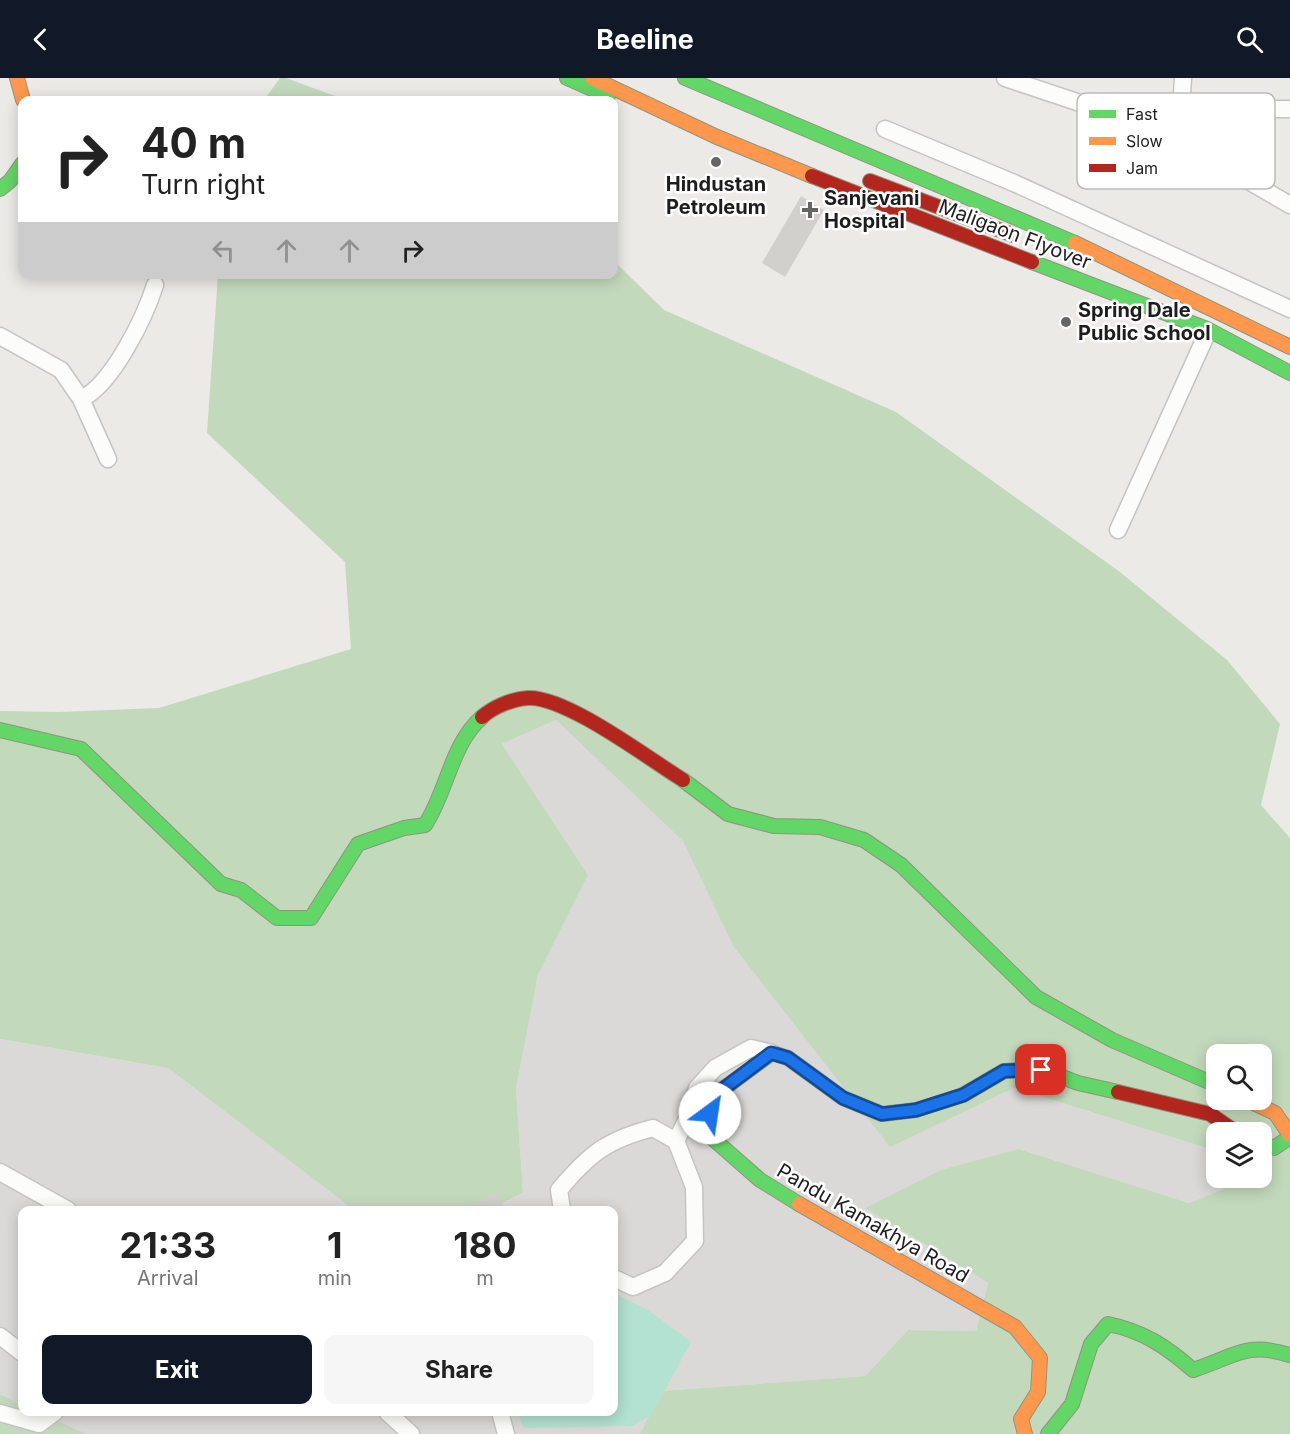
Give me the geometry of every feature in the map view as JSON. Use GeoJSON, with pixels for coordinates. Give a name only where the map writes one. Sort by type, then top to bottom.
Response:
{"type":"FeatureCollection","features":[{"type":"Feature","properties":{"kind":"street"},"geometry":{"type":"LineString","coordinates":[[18,78],[22,96]]}},
{"type":"Feature","properties":{"kind":"street"},"geometry":{"type":"LineString","coordinates":[[567,78],[607,96]]}},
{"type":"Feature","properties":{"kind":"street","name":"Maligaon Flyover"},"geometry":{"type":"LineString","coordinates":[[592,78],[717,137],[853,193],[1207,329],[1290,373]]}},
{"type":"Feature","properties":{"kind":"street"},"geometry":{"type":"LineString","coordinates":[[685,78],[1100,254],[1290,347]]}},
{"type":"Feature","properties":{"kind":"street"},"geometry":{"type":"LineString","coordinates":[[1005,78],[1077,102]]}},
{"type":"Feature","properties":{"kind":"street"},"geometry":{"type":"LineString","coordinates":[[1182,93],[1183,78]]}},
{"type":"Feature","properties":{"kind":"street"},"geometry":{"type":"LineString","coordinates":[[618,101],[734,154],[1159,315],[1290,380]]}},
{"type":"Feature","properties":{"kind":"street"},"geometry":{"type":"LineString","coordinates":[[1275,110],[1290,110]]}},
{"type":"Feature","properties":{"kind":"street"},"geometry":{"type":"LineString","coordinates":[[885,129],[1014,183],[1290,309]]}},
{"type":"Feature","properties":{"kind":"street"},"geometry":{"type":"LineString","coordinates":[[0,189],[10,181],[18,170]]}},
{"type":"Feature","properties":{"kind":"street","name":"Maligaon Flyover"},"geometry":{"type":"LineString","coordinates":[[855,175],[1028,241]]}},
{"type":"Feature","properties":{"kind":"street"},"geometry":{"type":"LineString","coordinates":[[1262,189],[1290,205]]}},
{"type":"Feature","properties":{"kind":"street","name":"Maligaon Flyover"},"geometry":{"type":"LineString","coordinates":[[1083,262],[1160,292],[1290,356]]}},
{"type":"Feature","properties":{"kind":"street"},"geometry":{"type":"LineString","coordinates":[[81,399],[95,392],[129,342],[155,285]]}},
{"type":"Feature","properties":{"kind":"street"},"geometry":{"type":"LineString","coordinates":[[0,336],[61,370],[81,399],[108,459]]}},
{"type":"Feature","properties":{"kind":"street"},"geometry":{"type":"LineString","coordinates":[[1118,530],[1205,338]]}},
{"type":"Feature","properties":{"kind":"street"},"geometry":{"type":"LineString","coordinates":[[2,728],[42,742],[81,749],[221,884],[241,890],[277,918],[311,918],[358,844],[404,828],[425,825],[437,807],[456,756],[475,723],[492,708],[529,698],[573,710],[690,785],[728,814],[774,826],[820,827],[864,840],[901,864],[1036,997],[1112,1040],[1206,1081]]}},
{"type":"Feature","properties":{"kind":"street"},"geometry":{"type":"LineString","coordinates":[[676,1141],[689,1115],[697,1088],[715,1068],[751,1048],[788,1058],[843,1098],[882,1114],[916,1110],[963,1095],[1004,1071],[1041,1070],[1078,1083],[1210,1114],[1222,1122]]}},
{"type":"Feature","properties":{"kind":"street","name":"Pandu Kamakhya Road"},"geometry":{"type":"LineString","coordinates":[[771,1053],[723,1089],[710,1113],[711,1137],[760,1180],[834,1226],[1015,1328],[1040,1358],[1038,1392],[1021,1419],[1025,1434]]}},
{"type":"Feature","properties":{"kind":"street"},"geometry":{"type":"LineString","coordinates":[[1269,1110],[1275,1113],[1290,1136],[1272,1147]]}},
{"type":"Feature","properties":{"kind":"street"},"geometry":{"type":"LineString","coordinates":[[561,1206],[559,1190],[582,1162],[621,1137],[653,1128],[676,1141],[694,1187],[695,1241],[665,1273],[633,1287],[618,1280]]}},
{"type":"Feature","properties":{"kind":"street"},"geometry":{"type":"LineString","coordinates":[[0,1172],[61,1206]]}},
{"type":"Feature","properties":{"kind":"street"},"geometry":{"type":"LineString","coordinates":[[1048,1434],[1072,1404],[1091,1344],[1108,1324],[1133,1328],[1158,1339],[1193,1370],[1210,1366],[1237,1350],[1262,1347],[1290,1355]]}},
{"type":"Feature","properties":{"kind":"street"},"geometry":{"type":"LineString","coordinates":[[0,1336],[18,1350]]}},
{"type":"Feature","properties":{"kind":"street"},"geometry":{"type":"LineString","coordinates":[[0,1413],[39,1424],[50,1416]]}},
{"type":"Feature","properties":{"kind":"street"},"geometry":{"type":"LineString","coordinates":[[391,1416],[411,1434]]}},
{"type":"Feature","properties":{"kind":"street"},"geometry":{"type":"LineString","coordinates":[[501,1416],[506,1434]]}},
{"type":"Feature","properties":{"kind":"shaded area"},"geometry":{"type":"Polygon","coordinates":[[[556,720],[683,840],[733,946],[890,1146],[1014,1088],[1206,1148],[1206,1188],[1226,1188],[1189,1203],[1019,1149],[865,1208],[988,1283],[976,1331],[908,1330],[865,1376],[661,1391],[640,1434],[87,1434],[47,1416],[618,1416],[618,1206],[495,1206],[523,1193],[516,1089],[538,975],[588,875],[502,744],[556,720]]]}},
{"type":"Feature","properties":{"kind":"shaded area"},"geometry":{"type":"Polygon","coordinates":[[[0,1039],[168,1068],[349,1206],[18,1206],[18,1403],[0,1394],[0,1039]]]}},
{"type":"Feature","properties":{"kind":"green space"},"geometry":{"type":"Polygon","coordinates":[[[280,78],[286,78],[335,96],[267,96],[280,78]]]}},
{"type":"Feature","properties":{"kind":"green space"},"geometry":{"type":"Polygon","coordinates":[[[618,265],[664,310],[896,412],[1120,572],[1227,660],[1280,724],[1261,805],[1290,838],[1290,1434],[640,1434],[661,1391],[865,1376],[908,1330],[976,1331],[988,1283],[865,1208],[941,1170],[1019,1149],[1189,1203],[1226,1188],[1272,1188],[1272,1122],[1206,1122],[1206,1148],[1014,1088],[890,1147],[733,946],[683,841],[556,720],[502,744],[588,875],[538,975],[516,1089],[523,1193],[495,1206],[349,1206],[168,1068],[0,1039],[0,711],[59,712],[159,708],[351,649],[345,562],[207,433],[218,279],[618,279],[618,265]]]}},
{"type":"Feature","properties":{"kind":"green space"},"geometry":{"type":"Polygon","coordinates":[[[618,1295],[648,1310],[691,1342],[651,1415],[632,1426],[524,1428],[519,1416],[618,1416],[618,1295]]]}},
{"type":"Feature","properties":{"kind":"green space"},"geometry":{"type":"Polygon","coordinates":[[[0,1394],[18,1403],[18,1416],[47,1416],[87,1434],[0,1434],[0,1394]]]}},
{"type":"Feature","properties":{"kind":"building"},"geometry":{"type":"Polygon","coordinates":[[[801,196],[824,210],[785,277],[762,263],[801,196]]]}},
{"type":"Feature","properties":{"kind":"building"},"geometry":{"type":"Polygon","coordinates":[[[494,1193],[503,1206],[473,1206],[494,1193]]]}},
{"type":"Feature","properties":{"kind":"traffic: fast"},"geometry":{"type":"LineString","coordinates":[[567,78],[608,96]]}},
{"type":"Feature","properties":{"kind":"traffic: fast"},"geometry":{"type":"LineString","coordinates":[[685,78],[1075,243]]}},
{"type":"Feature","properties":{"kind":"traffic: fast"},"geometry":{"type":"LineString","coordinates":[[0,189],[10,181],[18,170]]}},
{"type":"Feature","properties":{"kind":"traffic: fast"},"geometry":{"type":"LineString","coordinates":[[1032,262],[1207,329],[1290,373]]}},
{"type":"Feature","properties":{"kind":"traffic: fast"},"geometry":{"type":"LineString","coordinates":[[0,730],[81,749],[221,884],[241,890],[277,918],[311,918],[358,844],[404,828],[425,825],[439,798],[456,754],[472,728],[482,717]]}},
{"type":"Feature","properties":{"kind":"traffic: fast"},"geometry":{"type":"LineString","coordinates":[[683,780],[728,814],[774,826],[820,827],[864,840],[901,865],[1036,997],[1112,1040],[1206,1081]]}},
{"type":"Feature","properties":{"kind":"traffic: fast"},"geometry":{"type":"LineString","coordinates":[[799,1204],[760,1180],[711,1137],[710,1113],[723,1089],[772,1053],[788,1058],[843,1098],[882,1114],[916,1110],[963,1095],[1004,1071],[1041,1069],[1078,1083],[1118,1092]]}},
{"type":"Feature","properties":{"kind":"traffic: fast"},"geometry":{"type":"LineString","coordinates":[[1272,1147],[1290,1137]]}},
{"type":"Feature","properties":{"kind":"traffic: fast"},"geometry":{"type":"LineString","coordinates":[[1048,1434],[1072,1404],[1091,1344],[1108,1324],[1154,1341],[1193,1370],[1250,1350],[1274,1351],[1290,1355]]}},
{"type":"Feature","properties":{"kind":"traffic: slow"},"geometry":{"type":"LineString","coordinates":[[17,78],[22,96]]}},
{"type":"Feature","properties":{"kind":"traffic: slow"},"geometry":{"type":"LineString","coordinates":[[592,78],[717,137],[812,176]]}},
{"type":"Feature","properties":{"kind":"traffic: slow"},"geometry":{"type":"LineString","coordinates":[[1075,243],[1290,347]]}},
{"type":"Feature","properties":{"kind":"traffic: slow"},"geometry":{"type":"LineString","coordinates":[[1269,1110],[1275,1113],[1290,1135]]}},
{"type":"Feature","properties":{"kind":"traffic: slow"},"geometry":{"type":"LineString","coordinates":[[799,1204],[1015,1327],[1040,1358],[1038,1392],[1021,1419],[1025,1434]]}},
{"type":"Feature","properties":{"kind":"traffic: jam"},"geometry":{"type":"LineString","coordinates":[[812,176],[1032,262]]}},
{"type":"Feature","properties":{"kind":"traffic: jam"},"geometry":{"type":"LineString","coordinates":[[870,181],[1013,235]]}},
{"type":"Feature","properties":{"kind":"traffic: jam"},"geometry":{"type":"LineString","coordinates":[[482,717],[497,707],[516,700],[528,698],[544,700],[563,707],[607,730],[683,780]]}},
{"type":"Feature","properties":{"kind":"traffic: jam"},"geometry":{"type":"LineString","coordinates":[[1118,1092],[1210,1114],[1222,1122]]}},
{"type":"Feature","properties":{"kind":"place","name":"Hindustan Petroleum"},"geometry":{"type":"Point","coordinates":[716,162]}},
{"type":"Feature","properties":{"kind":"place","name":"Sanjevani Hospital"},"geometry":{"type":"Point","coordinates":[810,210]}},
{"type":"Feature","properties":{"kind":"place","name":"Spring Dale Public School"},"geometry":{"type":"Point","coordinates":[1066,322]}},
{"type":"Feature","properties":{"kind":"route"},"geometry":{"type":"LineString","coordinates":[[710,1113],[723,1089],[771,1053],[788,1058],[843,1098],[882,1114],[916,1110],[963,1095],[1004,1071],[1041,1070]]}}]}
